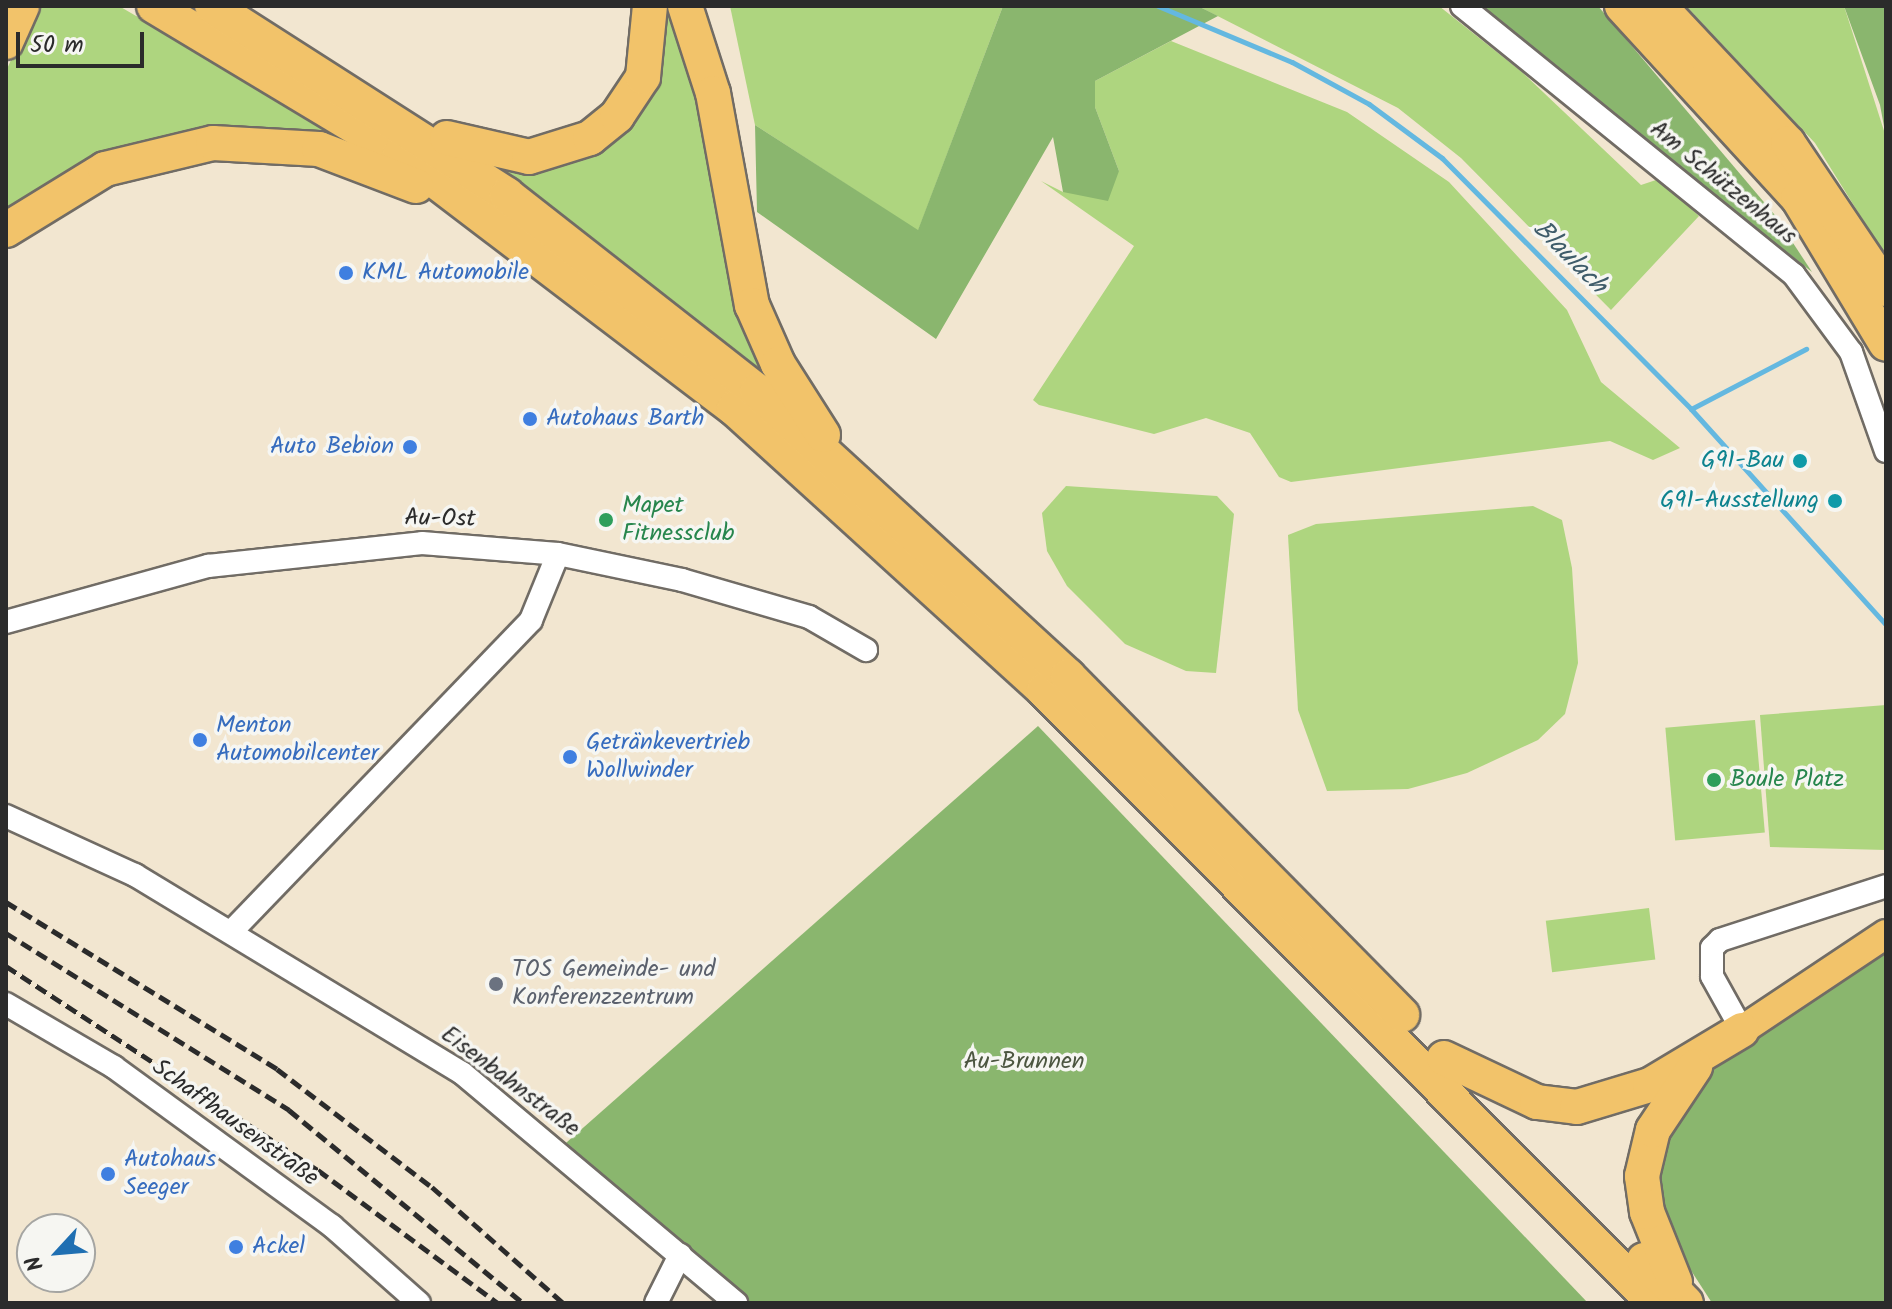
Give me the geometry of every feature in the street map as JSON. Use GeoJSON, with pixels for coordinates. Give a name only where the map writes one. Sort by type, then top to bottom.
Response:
{"type":"FeatureCollection","features":[{"type":"Feature","properties":{"kind":"highway"},"geometry":{"type":"LineString","coordinates":[[154,6],[288,82],[463,198],[711,389],[968,617],[1675,1302]]}},
{"type":"Feature","properties":{"kind":"highway"},"geometry":{"type":"LineString","coordinates":[[212,6],[411,128],[617,277],[836,460],[1135,741],[1444,1058],[1675,1302]]}},
{"type":"Feature","properties":{"kind":"highway"},"geometry":{"type":"LineString","coordinates":[[411,128],[514,157],[577,145],[617,116],[643,77],[650,6]]}},
{"type":"Feature","properties":{"kind":"highway"},"geometry":{"type":"LineString","coordinates":[[685,6],[713,93],[752,305],[778,364],[836,460]]}},
{"type":"Feature","properties":{"kind":"highway"},"geometry":{"type":"LineString","coordinates":[[1622,6],[1789,186],[1886,344]]}},
{"type":"Feature","properties":{"kind":"highway"},"geometry":{"type":"LineString","coordinates":[[1659,6],[1788,143],[1886,289]]}},
{"type":"Feature","properties":{"kind":"highway"},"geometry":{"type":"LineString","coordinates":[[6,230],[105,169],[213,143],[319,149],[463,198]]}},
{"type":"Feature","properties":{"kind":"highway"},"geometry":{"type":"LineString","coordinates":[[1444,1058],[1537,1102],[1577,1107],[1630,1095],[1701,1059],[1742,1030]]}},
{"type":"Feature","properties":{"kind":"highway"},"geometry":{"type":"LineString","coordinates":[[1675,1302],[1654,1234],[1642,1176],[1666,1105],[1701,1059]]}},
{"type":"Feature","properties":{"kind":"main road"},"geometry":{"type":"LineString","coordinates":[[1742,1030],[1886,934]]}},
{"type":"Feature","properties":{"kind":"street","name":"Am Schützenhaus"},"geometry":{"type":"LineString","coordinates":[[1462,6],[1802,283],[1851,352],[1886,451]]}},
{"type":"Feature","properties":{"kind":"street","name":"Au-Ost"},"geometry":{"type":"LineString","coordinates":[[6,622],[133,583],[278,554],[422,543],[558,554],[809,617],[866,650]]}},
{"type":"Feature","properties":{"kind":"street"},"geometry":{"type":"LineString","coordinates":[[232,931],[531,620],[558,554]]}},
{"type":"Feature","properties":{"kind":"street","name":"Eisenbahnstraße"},"geometry":{"type":"LineString","coordinates":[[6,816],[105,858],[232,931],[462,1073],[736,1303]]}},
{"type":"Feature","properties":{"kind":"street"},"geometry":{"type":"LineString","coordinates":[[1742,1030],[1712,976],[1712,948],[1886,886]]}},
{"type":"Feature","properties":{"kind":"street","name":"Schaffhausenstraße"},"geometry":{"type":"LineString","coordinates":[[6,1004],[114,1067],[332,1226],[419,1303]]}},
{"type":"Feature","properties":{"kind":"street"},"geometry":{"type":"LineString","coordinates":[[656,1303],[680,1255]]}},
{"type":"Feature","properties":{"kind":"green space"},"geometry":{"type":"Polygon","coordinates":[[[36,6],[119,6],[370,153],[230,134],[6,220],[6,71],[36,6]]]}},
{"type":"Feature","properties":{"kind":"green space"},"geometry":{"type":"Polygon","coordinates":[[[660,6],[674,6],[772,379],[496,168],[588,150],[660,6]]]}},
{"type":"Feature","properties":{"kind":"green space"},"geometry":{"type":"Polygon","coordinates":[[[730,6],[1003,6],[918,231],[755,125],[730,6]]]}},
{"type":"Feature","properties":{"kind":"green space"},"geometry":{"type":"Polygon","coordinates":[[[1003,6],[1198,6],[1218,16],[1095,81],[1095,107],[1119,171],[1108,201],[1063,192],[1053,137],[936,339],[757,212],[755,125],[918,230],[1003,6]]]}},
{"type":"Feature","properties":{"kind":"green space"},"geometry":{"type":"Polygon","coordinates":[[[1198,6],[1439,6],[1522,72],[1641,185],[1659,179],[1699,216],[1611,310],[1461,158],[1398,108],[1198,6]]]}},
{"type":"Feature","properties":{"kind":"green space"},"geometry":{"type":"Polygon","coordinates":[[[1475,6],[1598,6],[1774,214],[1812,272],[1475,6]]]}},
{"type":"Feature","properties":{"kind":"green space"},"geometry":{"type":"Polygon","coordinates":[[[1686,6],[1844,6],[1886,137],[1886,257],[1815,143],[1686,6]]]}},
{"type":"Feature","properties":{"kind":"green space"},"geometry":{"type":"Polygon","coordinates":[[[1844,6],[1886,6],[1886,137],[1880,105],[1844,6]]]}},
{"type":"Feature","properties":{"kind":"green space"},"geometry":{"type":"Polygon","coordinates":[[[1171,41],[1347,112],[1449,182],[1567,310],[1601,382],[1680,448],[1653,460],[1610,441],[1291,482],[1279,477],[1250,433],[1206,418],[1154,434],[1039,405],[1033,400],[1134,246],[1041,181],[1063,192],[1119,171],[1095,107],[1095,81],[1171,41]]]}},
{"type":"Feature","properties":{"kind":"green space"},"geometry":{"type":"Polygon","coordinates":[[[1066,486],[1217,496],[1234,514],[1216,673],[1186,671],[1125,644],[1067,586],[1047,551],[1042,513],[1066,486]]]}},
{"type":"Feature","properties":{"kind":"green space"},"geometry":{"type":"Polygon","coordinates":[[[1533,506],[1562,520],[1572,568],[1578,663],[1565,714],[1538,740],[1467,773],[1408,789],[1327,791],[1298,710],[1288,535],[1316,524],[1533,506]]]}},
{"type":"Feature","properties":{"kind":"green space"},"geometry":{"type":"Polygon","coordinates":[[[1886,705],[1886,850],[1770,847],[1760,715],[1886,705]]]}},
{"type":"Feature","properties":{"kind":"green space","name":"Boule Platz"},"geometry":{"type":"Polygon","coordinates":[[[1755,720],[1765,833],[1675,840],[1665,728],[1755,720]]]}},
{"type":"Feature","properties":{"kind":"green space","name":"Au-Brunnen"},"geometry":{"type":"Polygon","coordinates":[[[1038,726],[1588,1303],[736,1303],[558,1150],[1038,726]]]}},
{"type":"Feature","properties":{"kind":"green space"},"geometry":{"type":"Polygon","coordinates":[[[1649,908],[1655,960],[1552,972],[1546,921],[1649,908]]]}},
{"type":"Feature","properties":{"kind":"green space"},"geometry":{"type":"Polygon","coordinates":[[[1886,934],[1886,1303],[1712,1303],[1643,1196],[1701,1059],[1886,934]]]}},
{"type":"Feature","properties":{"kind":"waterway","name":"Blaulach"},"geometry":{"type":"LineString","coordinates":[[1158,6],[1292,62],[1369,104],[1442,158],[1691,409],[1886,625]]}},
{"type":"Feature","properties":{"kind":"waterway"},"geometry":{"type":"LineString","coordinates":[[1691,409],[1806,349]]}},
{"type":"Feature","properties":{"kind":"railway"},"geometry":{"type":"LineString","coordinates":[[6,902],[277,1069],[432,1187],[563,1303]]}},
{"type":"Feature","properties":{"kind":"railway"},"geometry":{"type":"LineString","coordinates":[[6,933],[289,1110],[523,1303]]}},
{"type":"Feature","properties":{"kind":"railway"},"geometry":{"type":"LineString","coordinates":[[6,966],[318,1170],[498,1303]]}},
{"type":"Feature","properties":{"kind":"place","name":"KML Automobile"},"geometry":{"type":"Point","coordinates":[346,273]}},
{"type":"Feature","properties":{"kind":"place","name":"Autohaus Barth"},"geometry":{"type":"Point","coordinates":[530,419]}},
{"type":"Feature","properties":{"kind":"place","name":"Auto Bebion"},"geometry":{"type":"Point","coordinates":[410,447]}},
{"type":"Feature","properties":{"kind":"place","name":"G91-Bau"},"geometry":{"type":"Point","coordinates":[1800,461]}},
{"type":"Feature","properties":{"kind":"place","name":"G91-Ausstellung"},"geometry":{"type":"Point","coordinates":[1835,501]}},
{"type":"Feature","properties":{"kind":"place","name":"Mapet Fitnessclub"},"geometry":{"type":"Point","coordinates":[606,520]}},
{"type":"Feature","properties":{"kind":"place","name":"Menton Automobilcenter"},"geometry":{"type":"Point","coordinates":[200,740]}},
{"type":"Feature","properties":{"kind":"place","name":"Getränkevertrieb Wollwinder"},"geometry":{"type":"Point","coordinates":[570,757]}},
{"type":"Feature","properties":{"kind":"place","name":"Boule Platz"},"geometry":{"type":"Point","coordinates":[1714,780]}},
{"type":"Feature","properties":{"kind":"place","name":"TOS Gemeinde- und Konferenzzentrum"},"geometry":{"type":"Point","coordinates":[496,984]}},
{"type":"Feature","properties":{"kind":"place","name":"Autohaus Seeger"},"geometry":{"type":"Point","coordinates":[108,1174]}},
{"type":"Feature","properties":{"kind":"place","name":"Ackel"},"geometry":{"type":"Point","coordinates":[236,1247]}}]}
